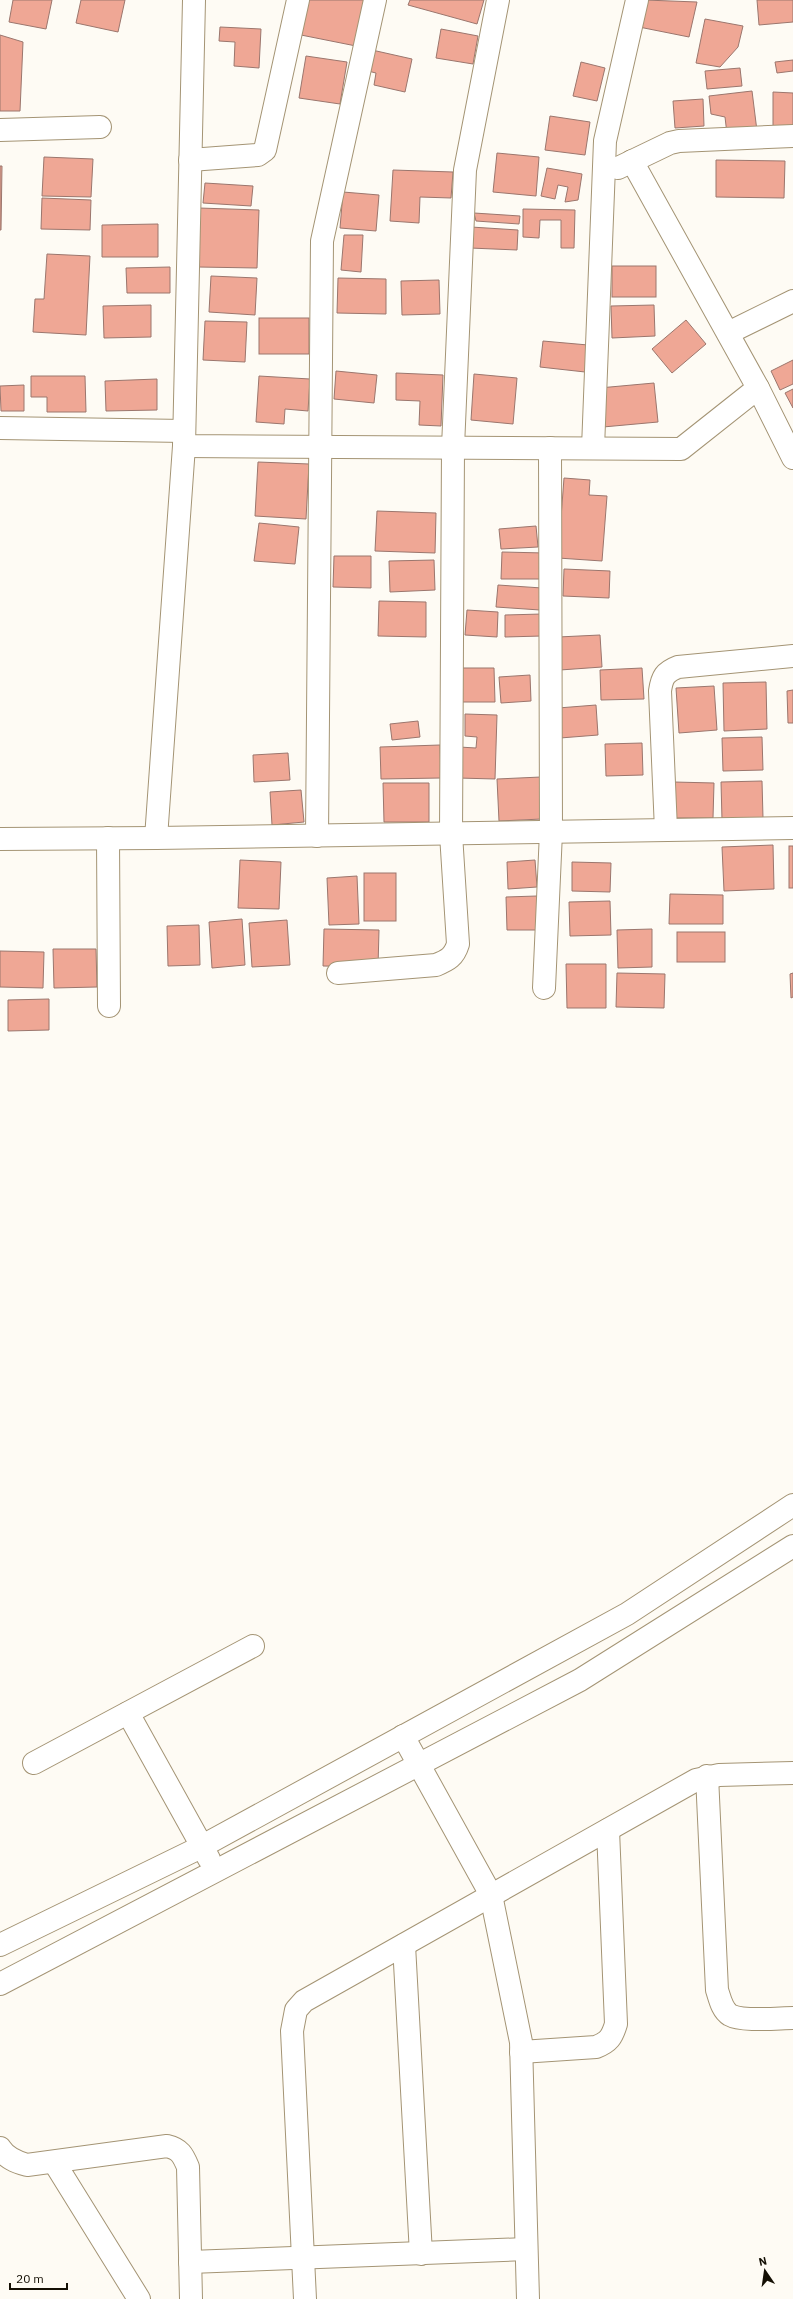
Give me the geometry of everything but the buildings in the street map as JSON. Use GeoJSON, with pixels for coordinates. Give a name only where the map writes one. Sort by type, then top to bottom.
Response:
{"type":"FeatureCollection","features":[{"type":"Feature","properties":{"kind":"street"},"geometry":{"type":"LineString","coordinates":[[156,838],[184,439],[194,0]]}},
{"type":"Feature","properties":{"kind":"street"},"geometry":{"type":"LineString","coordinates":[[190,160],[258,155],[265,150],[298,0]]}},
{"type":"Feature","properties":{"kind":"street"},"geometry":{"type":"LineString","coordinates":[[317,836],[322,242],[375,0]]}},
{"type":"Feature","properties":{"kind":"street"},"geometry":{"type":"LineString","coordinates":[[338,973],[436,965],[448,960],[455,953],[458,944],[451,834],[453,447],[465,170],[498,0]]}},
{"type":"Feature","properties":{"kind":"street"},"geometry":{"type":"LineString","coordinates":[[592,448],[605,141],[637,0]]}},
{"type":"Feature","properties":{"kind":"street"},"geometry":{"type":"LineString","coordinates":[[0,130],[100,127]]}},
{"type":"Feature","properties":{"kind":"street"},"geometry":{"type":"LineString","coordinates":[[603,175],[670,143],[679,141],[793,136]]}},
{"type":"Feature","properties":{"kind":"street"},"geometry":{"type":"LineString","coordinates":[[632,161],[758,388],[793,458]]}},
{"type":"Feature","properties":{"kind":"street"},"geometry":{"type":"LineString","coordinates":[[728,334],[793,301]]}},
{"type":"Feature","properties":{"kind":"street"},"geometry":{"type":"LineString","coordinates":[[0,428],[321,447],[681,448],[758,388]]}},
{"type":"Feature","properties":{"kind":"street"},"geometry":{"type":"LineString","coordinates":[[544,988],[551,832],[550,448]]}},
{"type":"Feature","properties":{"kind":"street"},"geometry":{"type":"LineString","coordinates":[[666,830],[660,691],[662,679],[668,671],[678,667],[793,656]]}},
{"type":"Feature","properties":{"kind":"street"},"geometry":{"type":"LineString","coordinates":[[0,838],[317,836],[793,828]]}},
{"type":"Feature","properties":{"kind":"street"},"geometry":{"type":"LineString","coordinates":[[108,838],[109,1006]]}},
{"type":"Feature","properties":{"kind":"street"},"geometry":{"type":"LineString","coordinates":[[0,1945],[202,1847],[628,1614],[793,1505]]}},
{"type":"Feature","properties":{"kind":"street"},"geometry":{"type":"LineString","coordinates":[[752,1532],[772,1559]]}},
{"type":"Feature","properties":{"kind":"street"},"geometry":{"type":"LineString","coordinates":[[0,1984],[580,1680],[793,1546]]}},
{"type":"Feature","properties":{"kind":"street"},"geometry":{"type":"LineString","coordinates":[[34,1763],[253,1646]]}},
{"type":"Feature","properties":{"kind":"street"},"geometry":{"type":"LineString","coordinates":[[128,1713],[216,1871]]}},
{"type":"Feature","properties":{"kind":"street"},"geometry":{"type":"LineString","coordinates":[[403,1736],[492,1895],[518,2019],[521,2052],[528,2299]]}},
{"type":"Feature","properties":{"kind":"street"},"geometry":{"type":"LineString","coordinates":[[305,2299],[293,2020],[296,2010],[304,2001],[696,1780],[707,1776],[793,1773]]}},
{"type":"Feature","properties":{"kind":"street"},"geometry":{"type":"LineString","coordinates":[[707,1776],[717,1990],[722,2005],[730,2015],[741,2017],[793,2018]]}},
{"type":"Feature","properties":{"kind":"street"},"geometry":{"type":"LineString","coordinates":[[521,2052],[596,2047],[607,2042],[613,2035],[616,2024],[608,1830]]}},
{"type":"Feature","properties":{"kind":"street"},"geometry":{"type":"LineString","coordinates":[[404,1945],[421,2254]]}},
{"type":"Feature","properties":{"kind":"street"},"geometry":{"type":"LineString","coordinates":[[0,2148],[4,2154],[15,2161],[27,2165],[167,2146],[177,2148],[184,2157],[188,2167],[191,2299]]}},
{"type":"Feature","properties":{"kind":"street"},"geometry":{"type":"LineString","coordinates":[[54,2162],[139,2299]]}},
{"type":"Feature","properties":{"kind":"street"},"geometry":{"type":"LineString","coordinates":[[190,2262],[526,2250]]}}]}
